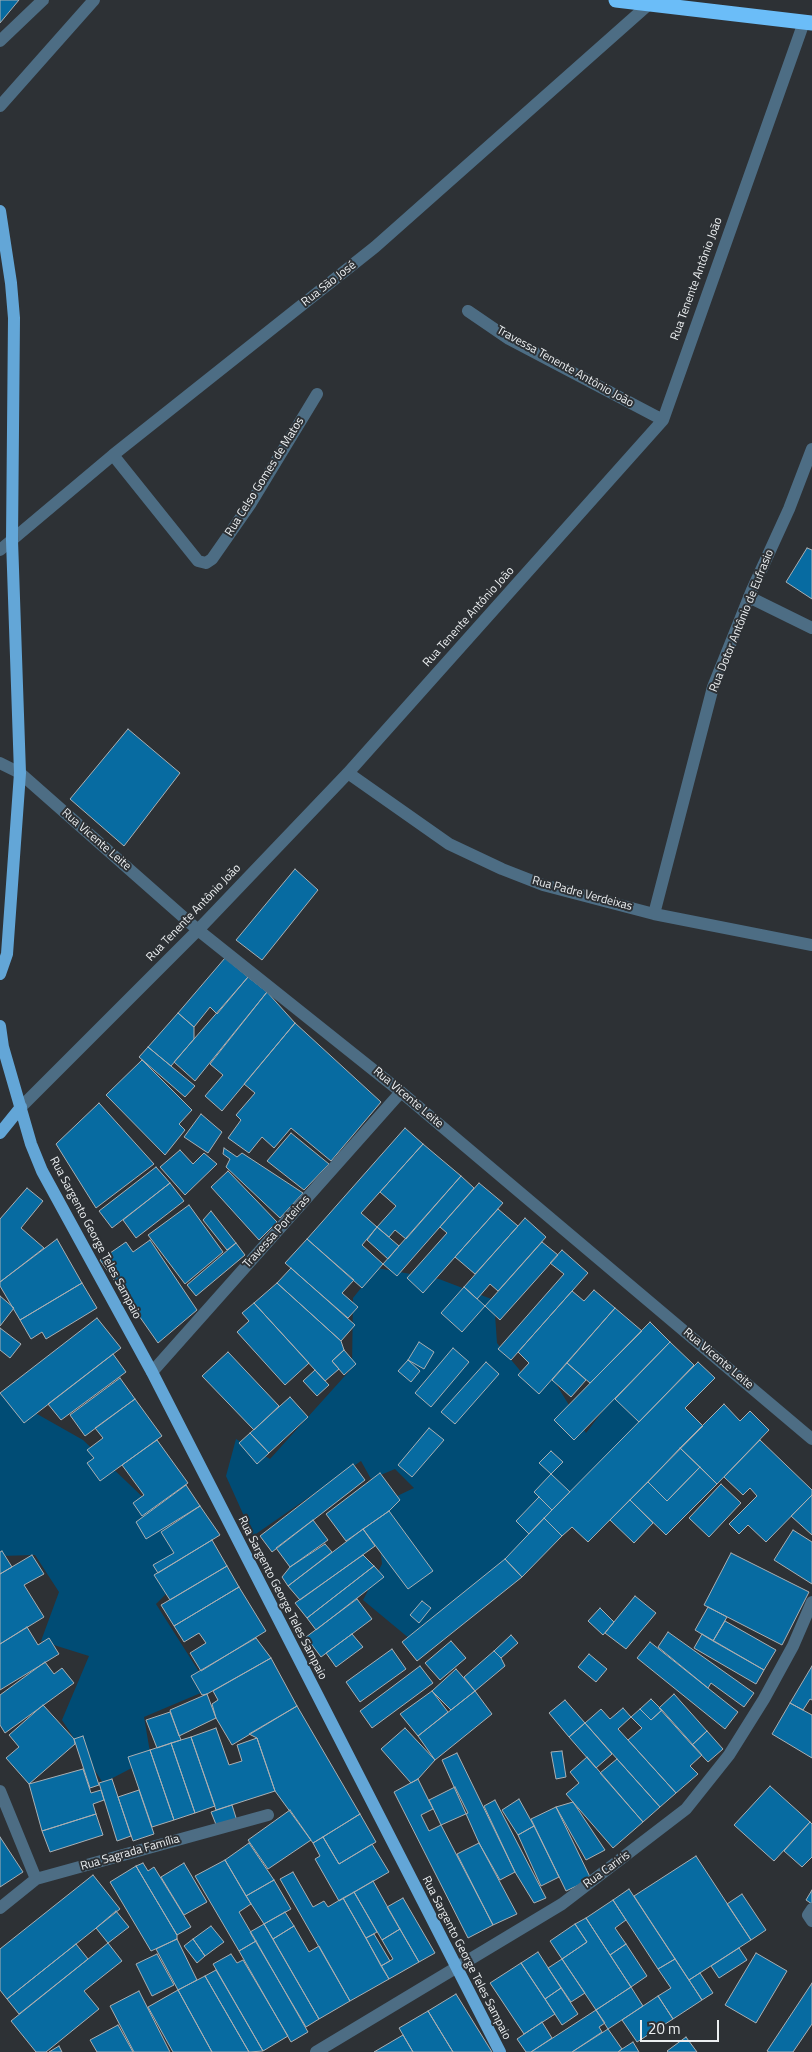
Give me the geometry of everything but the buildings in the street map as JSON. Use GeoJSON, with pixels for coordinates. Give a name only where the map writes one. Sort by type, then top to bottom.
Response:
{"type":"FeatureCollection","features":[{"type":"Feature","properties":{"kind":"highway"},"geometry":{"type":"LineString","coordinates":[[616,0],[648,5],[688,4],[808,22]]}},
{"type":"Feature","properties":{"kind":"main road"},"geometry":{"type":"LineString","coordinates":[[0,211],[11,283],[14,318],[12,540],[20,773],[7,954],[0,974]]}},
{"type":"Feature","properties":{"kind":"main road","name":"Rua Sargento George Teles Sampaio"},"geometry":{"type":"LineString","coordinates":[[0,1026],[2,1046],[36,1157],[152,1372],[500,2052]]}},
{"type":"Feature","properties":{"kind":"main road","name":"Rua Tenente Antônio João"},"geometry":{"type":"LineString","coordinates":[[0,1133],[21,1107]]}},
{"type":"Feature","properties":{"kind":"street"},"geometry":{"type":"LineString","coordinates":[[0,41],[43,0]]}},
{"type":"Feature","properties":{"kind":"street"},"geometry":{"type":"LineString","coordinates":[[0,106],[94,0]]}},
{"type":"Feature","properties":{"kind":"street","name":"Rua São José"},"geometry":{"type":"LineString","coordinates":[[0,550],[113,455],[375,248],[648,5]]}},
{"type":"Feature","properties":{"kind":"street","name":"Rua Tenente Antônio João"},"geometry":{"type":"LineString","coordinates":[[21,1107],[198,930],[348,773],[663,420],[808,22]]}},
{"type":"Feature","properties":{"kind":"street","name":"Travessa Tenente Antônio João"},"geometry":{"type":"LineString","coordinates":[[468,311],[509,339],[663,420]]}},
{"type":"Feature","properties":{"kind":"street","name":"Rua Celso Gomes de Matos"},"geometry":{"type":"LineString","coordinates":[[113,455],[190,552],[198,560],[206,563],[212,559],[251,503],[317,394]]}},
{"type":"Feature","properties":{"kind":"street","name":"Rua Dotor Antônio de Eufrasio"},"geometry":{"type":"LineString","coordinates":[[654,914],[714,687],[749,597],[789,509],[812,449]]}},
{"type":"Feature","properties":{"kind":"street"},"geometry":{"type":"LineString","coordinates":[[749,597],[812,628]]}},
{"type":"Feature","properties":{"kind":"street","name":"Rua Vicente Leite"},"geometry":{"type":"LineString","coordinates":[[0,763],[20,773],[198,930],[401,1092],[812,1439]]}},
{"type":"Feature","properties":{"kind":"street","name":"Rua Padre Verdeixas"},"geometry":{"type":"LineString","coordinates":[[348,773],[449,844],[502,869],[543,885],[654,914],[812,945]]}},
{"type":"Feature","properties":{"kind":"street","name":"Travessa Porteiras"},"geometry":{"type":"LineString","coordinates":[[152,1372],[401,1092]]}},
{"type":"Feature","properties":{"kind":"street","name":"Rua Cariris"},"geometry":{"type":"LineString","coordinates":[[316,2052],[562,1904],[686,1809],[729,1756],[759,1707],[793,1646],[812,1602]]}},
{"type":"Feature","properties":{"kind":"street"},"geometry":{"type":"LineString","coordinates":[[0,1791],[36,1879]]}},
{"type":"Feature","properties":{"kind":"street","name":"Rua Sagrada Família"},"geometry":{"type":"LineString","coordinates":[[0,1908],[36,1879],[268,1815]]}},
{"type":"Feature","properties":{"kind":"shaded area"},"geometry":{"type":"Polygon","coordinates":[[[377,1268],[439,1279],[494,1300],[497,1343],[523,1374],[550,1374],[586,1433],[615,1395],[642,1419],[518,1558],[410,1639],[363,1600],[382,1564],[376,1506],[414,1488],[395,1469],[371,1479],[361,1461],[253,1536],[226,1476],[236,1439],[270,1459],[352,1368],[353,1298],[377,1268]]]}},
{"type":"Feature","properties":{"kind":"shaded area"},"geometry":{"type":"Polygon","coordinates":[[[0,1393],[83,1440],[173,1526],[178,1582],[156,1604],[210,1689],[144,1717],[151,1758],[103,1783],[62,1720],[89,1656],[41,1641],[59,1592],[35,1555],[0,1556],[0,1393]]]}}]}
